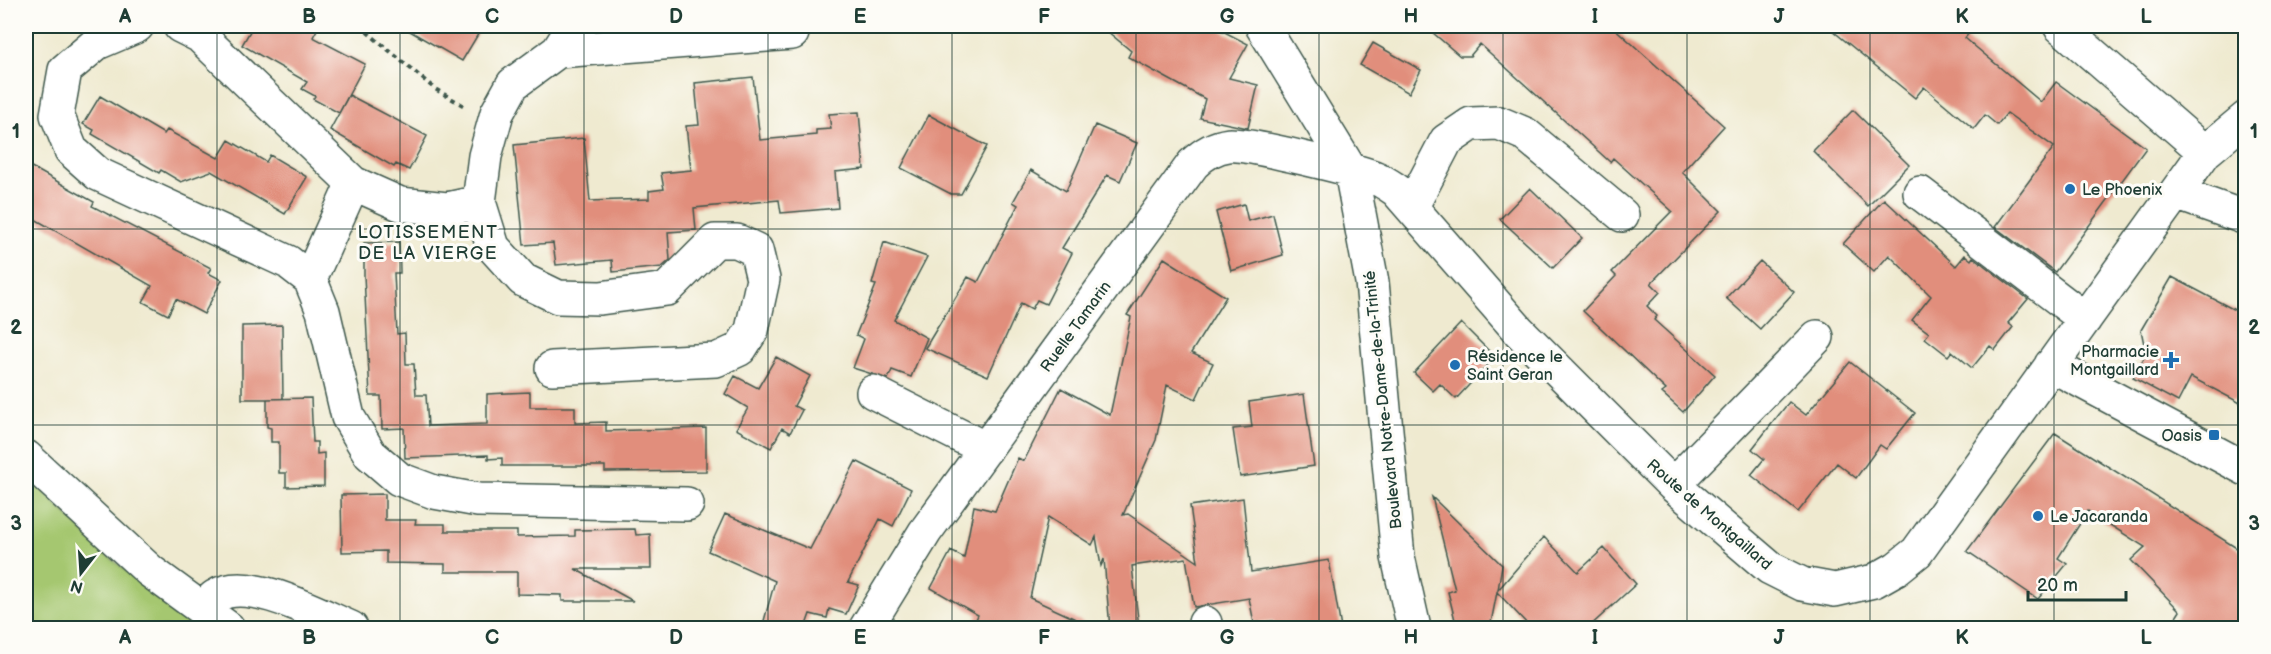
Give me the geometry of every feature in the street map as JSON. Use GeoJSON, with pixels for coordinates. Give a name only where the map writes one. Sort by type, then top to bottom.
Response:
{"type":"FeatureCollection","features":[{"type":"Feature","properties":{"kind":"street"},"geometry":{"type":"LineString","coordinates":[[137,26],[97,43],[65,70],[57,115],[71,150],[98,174],[288,262],[310,279],[323,310],[348,417],[370,454],[399,479],[434,492],[478,500],[687,504]]}},
{"type":"Feature","properties":{"kind":"street"},"geometry":{"type":"LineString","coordinates":[[180,26],[200,36],[353,183],[400,204],[447,209],[479,202]]}},
{"type":"Feature","properties":{"kind":"street"},"geometry":{"type":"LineString","coordinates":[[1262,26],[1351,171]]}},
{"type":"Feature","properties":{"kind":"street"},"geometry":{"type":"LineString","coordinates":[[2060,26],[2205,152]]}},
{"type":"Feature","properties":{"kind":"street"},"geometry":{"type":"LineString","coordinates":[[552,368],[716,360],[740,350],[752,330],[763,279],[756,250],[737,241],[715,241],[667,289],[600,298],[558,297],[523,280],[493,247],[479,202],[485,156],[494,123],[513,84],[566,38],[792,33]]}},
{"type":"Feature","properties":{"kind":"street","name":"Route de Montgaillard"},"geometry":{"type":"LineString","coordinates":[[1351,171],[1378,179],[1412,206],[1519,332],[1672,485],[1770,568],[1802,584],[1835,590],[1856,587],[1897,568],[1917,552],[2205,152],[2246,118]]}},
{"type":"Feature","properties":{"kind":"street"},"geometry":{"type":"LineString","coordinates":[[1412,206],[1446,141],[1471,124],[1499,123],[1525,134],[1622,215]]}},
{"type":"Feature","properties":{"kind":"street","name":"Ruelle Tamarin"},"geometry":{"type":"LineString","coordinates":[[866,628],[925,532],[1193,164],[1203,155],[1232,145],[1351,171]]}},
{"type":"Feature","properties":{"kind":"street","name":"Boulevard Notre-Dame-de-la-Trinité"},"geometry":{"type":"LineString","coordinates":[[1351,171],[1372,282],[1398,557],[1414,628]]}},
{"type":"Feature","properties":{"kind":"street"},"geometry":{"type":"LineString","coordinates":[[310,279],[353,183]]}},
{"type":"Feature","properties":{"kind":"street"},"geometry":{"type":"LineString","coordinates":[[1920,193],[2085,319]]}},
{"type":"Feature","properties":{"kind":"street"},"geometry":{"type":"LineString","coordinates":[[2176,193],[2246,218]]}},
{"type":"Feature","properties":{"kind":"street"},"geometry":{"type":"LineString","coordinates":[[1672,485],[1817,337]]}},
{"type":"Feature","properties":{"kind":"street"},"geometry":{"type":"LineString","coordinates":[[2051,365],[2246,469]]}},
{"type":"Feature","properties":{"kind":"street"},"geometry":{"type":"LineString","coordinates":[[873,392],[986,449]]}},
{"type":"Feature","properties":{"kind":"street"},"geometry":{"type":"LineString","coordinates":[[26,457],[107,535],[150,571],[215,619]]}},
{"type":"Feature","properties":{"kind":"street"},"geometry":{"type":"LineString","coordinates":[[215,619],[216,596],[232,591],[253,591],[351,628]]}},
{"type":"Feature","properties":{"kind":"path"},"geometry":{"type":"LineString","coordinates":[[360,26],[435,89],[494,123]]}},
{"type":"Feature","properties":{"kind":"green space"},"geometry":{"type":"Polygon","coordinates":[[[26,473],[106,554],[198,628],[26,628],[26,473]]]}},
{"type":"Feature","properties":{"kind":"building"},"geometry":{"type":"Polygon","coordinates":[[[253,26],[319,26],[313,37],[365,64],[339,113],[313,99],[315,96],[302,89],[307,82],[242,45],[253,26]]]}},
{"type":"Feature","properties":{"kind":"building"},"geometry":{"type":"Polygon","coordinates":[[[401,26],[483,26],[462,61],[401,26]]]}},
{"type":"Feature","properties":{"kind":"building"},"geometry":{"type":"Polygon","coordinates":[[[1101,26],[1213,26],[1248,44],[1229,78],[1258,85],[1248,128],[1200,118],[1205,99],[1128,57],[1131,51],[1101,26]]]}},
{"type":"Feature","properties":{"kind":"building"},"geometry":{"type":"Polygon","coordinates":[[[1425,26],[1612,26],[1724,126],[1682,172],[1721,211],[1651,283],[1660,292],[1647,306],[1657,316],[1654,320],[1715,375],[1683,412],[1662,393],[1666,390],[1583,311],[1616,276],[1612,272],[1672,211],[1613,158],[1610,162],[1480,44],[1470,56],[1460,56],[1425,26]]]}},
{"type":"Feature","properties":{"kind":"building"},"geometry":{"type":"Polygon","coordinates":[[[1827,26],[1975,26],[1965,38],[2041,102],[2056,82],[2146,148],[2055,272],[1995,227],[2054,147],[2007,113],[1997,125],[1985,115],[1974,129],[1924,87],[1915,98],[1827,26]]]}},
{"type":"Feature","properties":{"kind":"building"},"geometry":{"type":"Polygon","coordinates":[[[1373,43],[1421,70],[1409,93],[1360,65],[1373,43]]]}},
{"type":"Feature","properties":{"kind":"building"},"geometry":{"type":"Polygon","coordinates":[[[753,77],[760,140],[816,135],[816,130],[831,129],[829,114],[859,112],[864,169],[835,172],[838,208],[781,213],[779,200],[694,208],[696,230],[668,232],[670,260],[662,267],[613,272],[612,260],[556,265],[553,243],[524,245],[514,145],[584,138],[590,201],[649,199],[649,191],[664,189],[661,173],[691,170],[686,126],[699,125],[695,83],[753,77]]]}},
{"type":"Feature","properties":{"kind":"building"},"geometry":{"type":"Polygon","coordinates":[[[349,95],[427,136],[409,170],[396,164],[394,167],[330,130],[349,95]]]}},
{"type":"Feature","properties":{"kind":"building"},"geometry":{"type":"Polygon","coordinates":[[[100,96],[164,134],[167,130],[218,158],[229,140],[266,162],[270,155],[307,177],[285,214],[211,171],[181,182],[161,170],[159,173],[92,134],[94,130],[83,124],[100,96]]]}},
{"type":"Feature","properties":{"kind":"building"},"geometry":{"type":"Polygon","coordinates":[[[1853,110],[1909,165],[1868,206],[1813,151],[1853,110]]]}},
{"type":"Feature","properties":{"kind":"building"},"geometry":{"type":"Polygon","coordinates":[[[929,115],[987,146],[961,194],[951,194],[901,168],[929,115]]]}},
{"type":"Feature","properties":{"kind":"building"},"geometry":{"type":"Polygon","coordinates":[[[1095,125],[1137,143],[1120,181],[1107,175],[1062,248],[1072,253],[1046,304],[1037,300],[1032,309],[1021,303],[988,376],[925,348],[968,277],[978,282],[1018,205],[1013,202],[1031,170],[1066,191],[1095,125]]]}},
{"type":"Feature","properties":{"kind":"building"},"geometry":{"type":"Polygon","coordinates":[[[26,164],[94,202],[92,206],[211,268],[208,273],[222,280],[204,314],[176,299],[168,315],[143,302],[152,286],[26,214],[26,164]]]}},
{"type":"Feature","properties":{"kind":"building"},"geometry":{"type":"Polygon","coordinates":[[[1530,188],[1582,238],[1553,268],[1500,219],[1530,188]]]}},
{"type":"Feature","properties":{"kind":"building"},"geometry":{"type":"Polygon","coordinates":[[[1884,199],[1956,266],[1965,255],[1971,260],[1973,257],[2028,299],[2008,323],[2013,327],[1995,350],[1990,346],[1972,368],[1952,351],[1948,356],[1925,338],[1929,333],[1912,320],[1931,296],[1889,255],[1874,272],[1843,244],[1884,199]]]}},
{"type":"Feature","properties":{"kind":"building"},"geometry":{"type":"Polygon","coordinates":[[[1244,204],[1248,221],[1273,214],[1283,255],[1231,271],[1216,212],[1244,204]]]}},
{"type":"Feature","properties":{"kind":"building"},"geometry":{"type":"Polygon","coordinates":[[[399,242],[400,273],[394,273],[397,334],[405,333],[406,364],[414,364],[416,395],[426,395],[428,426],[487,424],[487,394],[530,392],[530,407],[575,407],[575,423],[606,422],[606,431],[706,428],[706,471],[605,472],[605,466],[502,466],[502,458],[488,459],[488,455],[405,458],[404,428],[382,429],[381,396],[370,396],[364,275],[364,243],[399,242]]]}},
{"type":"Feature","properties":{"kind":"building"},"geometry":{"type":"Polygon","coordinates":[[[884,242],[927,257],[894,320],[927,338],[911,377],[892,370],[888,379],[853,368],[864,339],[856,335],[876,285],[872,284],[884,242]]]}},
{"type":"Feature","properties":{"kind":"building"},"geometry":{"type":"Polygon","coordinates":[[[1164,258],[1226,297],[1191,353],[1213,363],[1196,399],[1167,385],[1156,440],[1123,515],[1128,514],[1198,562],[1190,506],[1243,498],[1251,572],[1329,560],[1341,628],[1275,628],[1273,621],[1254,623],[1249,598],[1194,607],[1186,558],[1132,566],[1139,628],[1110,628],[1104,559],[1101,566],[1096,537],[1092,545],[1048,517],[1030,598],[1095,628],[972,628],[978,615],[931,588],[951,551],[964,558],[974,506],[995,511],[1018,458],[1024,461],[1061,388],[1110,415],[1131,317],[1127,315],[1164,258]]]}},
{"type":"Feature","properties":{"kind":"building"},"geometry":{"type":"Polygon","coordinates":[[[1760,261],[1794,292],[1760,329],[1726,298],[1760,261]]]}},
{"type":"Feature","properties":{"kind":"building"},"geometry":{"type":"Polygon","coordinates":[[[2172,277],[2246,316],[2246,406],[2191,377],[2178,402],[2133,378],[2146,354],[2141,330],[2172,277]]]}},
{"type":"Feature","properties":{"kind":"building","name":"Résidence le Saint Geran"},"geometry":{"type":"Polygon","coordinates":[[[1461,323],[1495,357],[1456,399],[1440,384],[1433,391],[1414,373],[1461,323]]]}},
{"type":"Feature","properties":{"kind":"building"},"geometry":{"type":"Polygon","coordinates":[[[282,325],[283,399],[242,399],[242,326],[282,325]]]}},
{"type":"Feature","properties":{"kind":"building"},"geometry":{"type":"Polygon","coordinates":[[[776,357],[810,376],[794,406],[802,410],[790,433],[782,428],[771,448],[736,429],[748,408],[725,394],[735,376],[758,388],[776,357]]]}},
{"type":"Feature","properties":{"kind":"building"},"geometry":{"type":"Polygon","coordinates":[[[1850,362],[1915,413],[1886,449],[1880,445],[1856,478],[1837,463],[1798,512],[1751,475],[1764,459],[1752,449],[1789,402],[1806,415],[1850,362]]]}},
{"type":"Feature","properties":{"kind":"building"},"geometry":{"type":"Polygon","coordinates":[[[1304,394],[1314,466],[1240,477],[1233,429],[1252,427],[1249,402],[1304,394]]]}},
{"type":"Feature","properties":{"kind":"building"},"geometry":{"type":"Polygon","coordinates":[[[311,398],[313,442],[317,442],[317,454],[324,453],[324,486],[286,487],[286,473],[279,473],[279,442],[271,442],[271,428],[267,427],[267,399],[311,398]]]}},
{"type":"Feature","properties":{"kind":"building","name":"Le Jacaranda"},"geometry":{"type":"Polygon","coordinates":[[[2055,433],[2246,554],[2246,628],[2169,628],[2180,611],[2131,560],[2145,547],[2088,511],[2058,558],[2067,564],[2038,599],[1967,551],[2055,433]]]}},
{"type":"Feature","properties":{"kind":"building"},"geometry":{"type":"Polygon","coordinates":[[[856,461],[911,489],[893,526],[880,519],[848,582],[859,585],[846,614],[829,609],[827,618],[810,614],[805,628],[762,628],[775,581],[708,551],[725,514],[810,549],[856,461]]]}},
{"type":"Feature","properties":{"kind":"building"},"geometry":{"type":"Polygon","coordinates":[[[385,494],[385,520],[416,520],[415,524],[445,524],[445,531],[517,531],[517,537],[575,536],[575,530],[635,529],[636,535],[650,534],[651,569],[575,569],[633,601],[562,601],[562,595],[517,594],[517,572],[445,572],[445,564],[386,563],[386,551],[342,552],[341,495],[385,494]]]}},
{"type":"Feature","properties":{"kind":"building"},"geometry":{"type":"Polygon","coordinates":[[[1432,497],[1502,565],[1498,590],[1544,537],[1578,572],[1604,548],[1636,584],[1588,628],[1531,628],[1497,592],[1490,628],[1457,628],[1448,592],[1455,590],[1432,497]]]}},
{"type":"Feature","properties":{"kind":"place","name":"Le Phoenix"},"geometry":{"type":"Point","coordinates":[2070,189]}},
{"type":"Feature","properties":{"kind":"place","name":"Pharmacie Montgaillard"},"geometry":{"type":"Point","coordinates":[2171,360]}},
{"type":"Feature","properties":{"kind":"place","name":"Résidence le Saint Geran"},"geometry":{"type":"Point","coordinates":[1455,365]}},
{"type":"Feature","properties":{"kind":"place","name":"Oasis"},"geometry":{"type":"Point","coordinates":[2214,435]}},
{"type":"Feature","properties":{"kind":"place","name":"Le Jacaranda"},"geometry":{"type":"Point","coordinates":[2038,516]}},
{"type":"Feature","properties":{"kind":"district","name":"LOTISSEMENT DE LA VIERGE"},"geometry":{"type":"Point","coordinates":[428,242]}}]}
